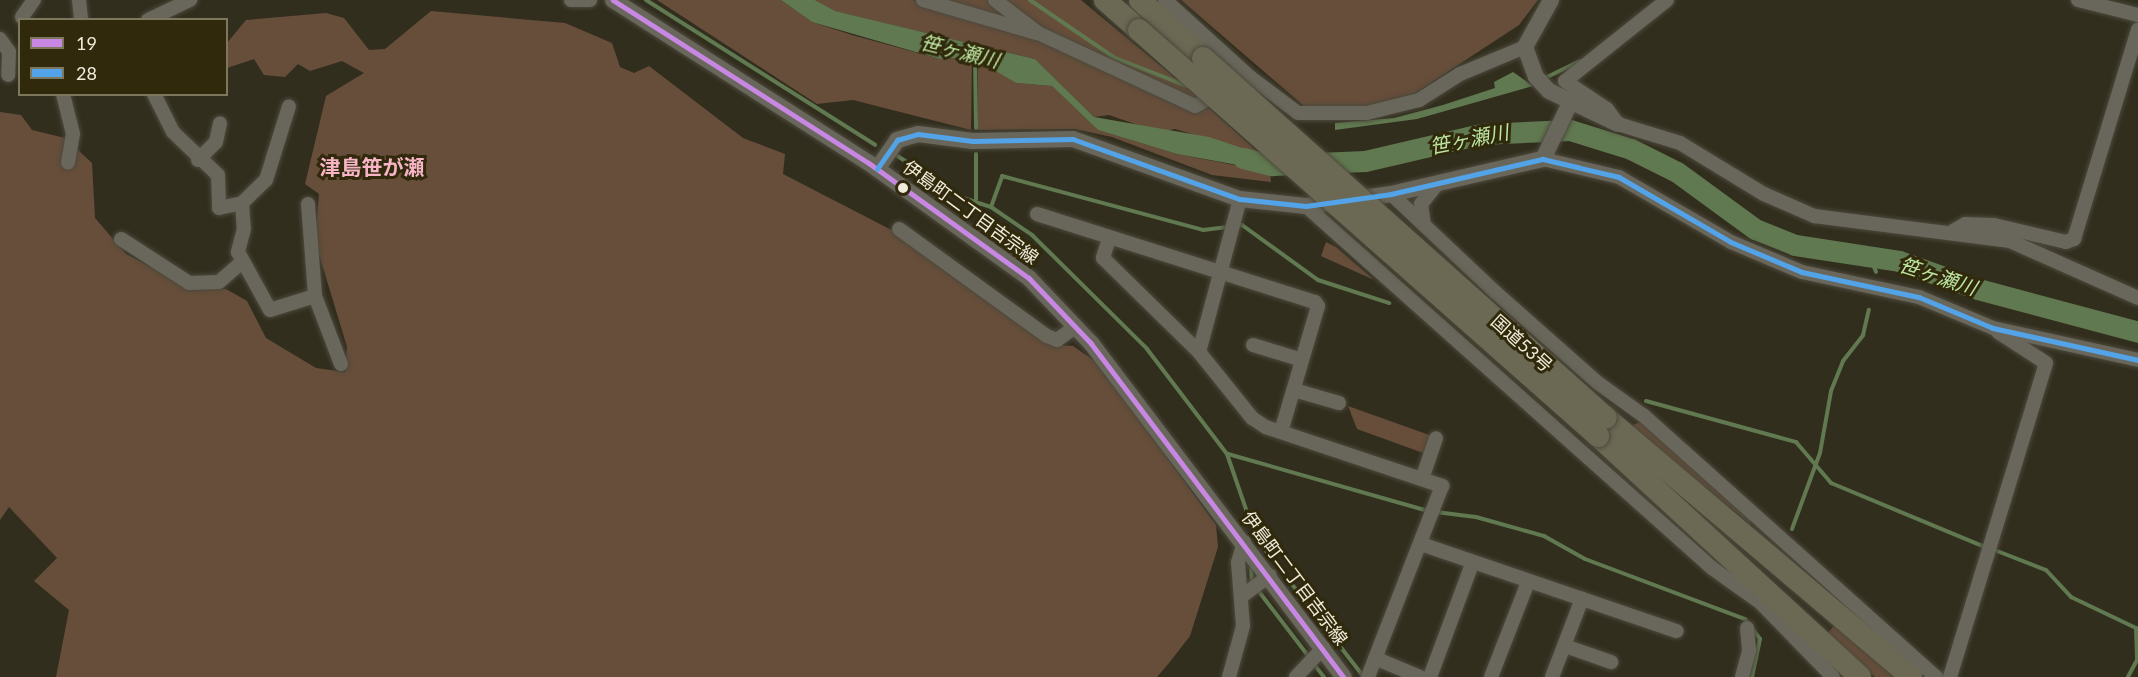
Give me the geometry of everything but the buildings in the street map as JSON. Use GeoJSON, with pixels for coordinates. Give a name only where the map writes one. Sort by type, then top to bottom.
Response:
{"type":"FeatureCollection","features":[{"type":"Feature","properties":{"kind":"highway","name":"国道53号"},"geometry":{"type":"LineString","coordinates":[[1105,0],[1602,427],[1751,527],[1911,677]]}},
{"type":"Feature","properties":{"kind":"highway","name":"国道53号"},"geometry":{"type":"LineString","coordinates":[[1140,0],[1602,427],[1860,677]]}},
{"type":"Feature","properties":{"kind":"street"},"geometry":{"type":"LineString","coordinates":[[22,16],[34,0]]}},
{"type":"Feature","properties":{"kind":"street"},"geometry":{"type":"LineString","coordinates":[[79,0],[81,18]]}},
{"type":"Feature","properties":{"kind":"street"},"geometry":{"type":"LineString","coordinates":[[152,18],[190,0]]}},
{"type":"Feature","properties":{"kind":"street"},"geometry":{"type":"LineString","coordinates":[[571,0],[590,0]]}},
{"type":"Feature","properties":{"kind":"street","name":"伊島町二丁目吉宗線"},"geometry":{"type":"LineString","coordinates":[[613,0],[878,169],[1029,278],[1075,327],[1244,542],[1255,586],[1314,656],[1344,677]]}},
{"type":"Feature","properties":{"kind":"street"},"geometry":{"type":"LineString","coordinates":[[923,0],[1038,33],[1195,106],[1250,76]]}},
{"type":"Feature","properties":{"kind":"street"},"geometry":{"type":"LineString","coordinates":[[995,0],[1038,33]]}},
{"type":"Feature","properties":{"kind":"street"},"geometry":{"type":"LineString","coordinates":[[1165,0],[1250,76],[1298,113],[1367,113],[1419,100],[1460,74],[1525,47],[1551,0]]}},
{"type":"Feature","properties":{"kind":"street"},"geometry":{"type":"LineString","coordinates":[[1618,124],[1607,109],[1565,81],[1667,0]]}},
{"type":"Feature","properties":{"kind":"street"},"geometry":{"type":"LineString","coordinates":[[2078,0],[2138,15]]}},
{"type":"Feature","properties":{"kind":"street"},"geometry":{"type":"LineString","coordinates":[[1953,231],[1965,224],[1994,225],[2066,242],[2074,239],[2138,30]]}},
{"type":"Feature","properties":{"kind":"street"},"geometry":{"type":"LineString","coordinates":[[0,39],[9,52],[9,75]]}},
{"type":"Feature","properties":{"kind":"street"},"geometry":{"type":"LineString","coordinates":[[1525,47],[1540,81],[1569,105],[1618,124],[1680,143],[1764,194],[1814,216],[1845,224],[1953,231],[2010,241],[2138,298]]}},
{"type":"Feature","properties":{"kind":"street"},"geometry":{"type":"LineString","coordinates":[[64,96],[73,134],[68,163]]}},
{"type":"Feature","properties":{"kind":"street"},"geometry":{"type":"LineString","coordinates":[[155,96],[173,132],[198,160],[218,175],[219,208],[242,203],[266,180],[289,106]]}},
{"type":"Feature","properties":{"kind":"street"},"geometry":{"type":"LineString","coordinates":[[1545,155],[1569,105]]}},
{"type":"Feature","properties":{"kind":"street"},"geometry":{"type":"LineString","coordinates":[[198,160],[216,142],[220,123]]}},
{"type":"Feature","properties":{"kind":"street"},"geometry":{"type":"LineString","coordinates":[[878,169],[897,140],[918,134],[973,141],[1073,139],[1240,199],[1305,206],[1391,194],[1545,155],[1619,177],[1768,259],[1919,297],[1993,328],[2138,360]]}},
{"type":"Feature","properties":{"kind":"street"},"geometry":{"type":"LineString","coordinates":[[1424,225],[1421,204],[1439,182]]}},
{"type":"Feature","properties":{"kind":"street"},"geometry":{"type":"LineString","coordinates":[[1391,194],[1494,292],[1751,527],[1936,677]]}},
{"type":"Feature","properties":{"kind":"street"},"geometry":{"type":"LineString","coordinates":[[1199,352],[1236,226],[1240,199]]}},
{"type":"Feature","properties":{"kind":"street"},"geometry":{"type":"LineString","coordinates":[[242,203],[244,229],[238,252],[270,310],[315,296]]}},
{"type":"Feature","properties":{"kind":"street"},"geometry":{"type":"LineString","coordinates":[[308,204],[315,296],[341,364]]}},
{"type":"Feature","properties":{"kind":"street"},"geometry":{"type":"LineString","coordinates":[[1305,206],[1455,336],[1712,568],[1761,603],[1833,677]]}},
{"type":"Feature","properties":{"kind":"street"},"geometry":{"type":"LineString","coordinates":[[1037,214],[1109,239],[1315,302],[1302,360],[1281,432]]}},
{"type":"Feature","properties":{"kind":"street"},"geometry":{"type":"LineString","coordinates":[[899,229],[1036,330],[1057,340],[1075,327]]}},
{"type":"Feature","properties":{"kind":"street"},"geometry":{"type":"LineString","coordinates":[[121,239],[189,283],[219,282],[242,262]]}},
{"type":"Feature","properties":{"kind":"street"},"geometry":{"type":"LineString","coordinates":[[1109,239],[1103,258],[1199,352],[1252,418],[1281,432],[1442,486],[1369,676]]}},
{"type":"Feature","properties":{"kind":"street"},"geometry":{"type":"LineString","coordinates":[[1455,336],[1494,292]]}},
{"type":"Feature","properties":{"kind":"street"},"geometry":{"type":"LineString","coordinates":[[1950,677],[2046,363],[1993,328]]}},
{"type":"Feature","properties":{"kind":"street"},"geometry":{"type":"LineString","coordinates":[[1253,345],[1302,360]]}},
{"type":"Feature","properties":{"kind":"street"},"geometry":{"type":"LineString","coordinates":[[1294,390],[1340,403]]}},
{"type":"Feature","properties":{"kind":"street"},"geometry":{"type":"LineString","coordinates":[[1422,479],[1436,438]]}},
{"type":"Feature","properties":{"kind":"street"},"geometry":{"type":"LineString","coordinates":[[1229,677],[1255,586],[1238,562],[1244,542]]}},
{"type":"Feature","properties":{"kind":"street"},"geometry":{"type":"LineString","coordinates":[[1421,544],[1472,564],[1677,631]]}},
{"type":"Feature","properties":{"kind":"street"},"geometry":{"type":"LineString","coordinates":[[1430,677],[1472,564]]}},
{"type":"Feature","properties":{"kind":"street"},"geometry":{"type":"LineString","coordinates":[[1491,677],[1528,582]]}},
{"type":"Feature","properties":{"kind":"street"},"geometry":{"type":"LineString","coordinates":[[1552,677],[1582,599]]}},
{"type":"Feature","properties":{"kind":"street"},"geometry":{"type":"LineString","coordinates":[[1742,677],[1749,650],[1748,628]]}},
{"type":"Feature","properties":{"kind":"street"},"geometry":{"type":"LineString","coordinates":[[1564,646],[1611,662]]}},
{"type":"Feature","properties":{"kind":"street"},"geometry":{"type":"LineString","coordinates":[[1296,677],[1314,656]]}},
{"type":"Feature","properties":{"kind":"street"},"geometry":{"type":"LineString","coordinates":[[1377,659],[1420,677]]}},
{"type":"Feature","properties":{"kind":"shaded area"},"geometry":{"type":"Polygon","coordinates":[[[657,0],[781,0],[812,22],[852,35],[940,59],[972,57],[971,130],[853,100],[817,104],[657,0]]]}},
{"type":"Feature","properties":{"kind":"shaded area"},"geometry":{"type":"Polygon","coordinates":[[[815,0],[913,0],[1037,37],[1175,105],[1210,109],[1260,154],[1175,129],[1158,132],[1109,115],[1094,117],[1035,59],[834,11],[815,0]]]}},
{"type":"Feature","properties":{"kind":"shaded area"},"geometry":{"type":"Polygon","coordinates":[[[935,0],[987,0],[1016,19],[1014,25],[935,0]]]}},
{"type":"Feature","properties":{"kind":"shaded area"},"geometry":{"type":"Polygon","coordinates":[[[1000,0],[1081,0],[1198,97],[1192,101],[1041,30],[1000,0]]]}},
{"type":"Feature","properties":{"kind":"shaded area"},"geometry":{"type":"Polygon","coordinates":[[[1181,0],[1538,0],[1519,25],[1414,94],[1368,109],[1311,112],[1181,0]]]}},
{"type":"Feature","properties":{"kind":"shaded area"},"geometry":{"type":"Polygon","coordinates":[[[431,11],[565,23],[612,43],[620,67],[634,73],[649,66],[743,138],[785,154],[783,174],[907,238],[1056,345],[1073,346],[1099,364],[1216,525],[1218,547],[1190,636],[1157,677],[56,677],[69,610],[34,581],[57,558],[9,507],[0,520],[0,112],[21,115],[32,130],[65,138],[92,163],[95,218],[126,254],[188,286],[226,289],[247,301],[266,338],[316,368],[345,372],[347,347],[315,241],[319,194],[305,184],[326,96],[364,73],[342,61],[310,71],[298,64],[285,77],[264,75],[254,59],[228,68],[228,42],[246,20],[326,13],[344,18],[369,50],[385,49],[431,11]]]}},
{"type":"Feature","properties":{"kind":"shaded area"},"geometry":{"type":"Polygon","coordinates":[[[978,59],[1016,83],[1052,86],[1098,130],[1177,154],[1270,172],[1271,182],[1212,175],[1112,137],[1075,129],[978,130],[978,59]]]}},
{"type":"Feature","properties":{"kind":"shaded area"},"geometry":{"type":"Polygon","coordinates":[[[1326,242],[1336,247],[1374,280],[1321,256],[1326,242]]]}},
{"type":"Feature","properties":{"kind":"shaded area"},"geometry":{"type":"Polygon","coordinates":[[[1348,406],[1432,436],[1426,454],[1357,429],[1348,406]]]}},
{"type":"Feature","properties":{"kind":"shaded area"},"geometry":{"type":"Polygon","coordinates":[[[1643,421],[1751,518],[1750,524],[1630,426],[1643,421]]]}},
{"type":"Feature","properties":{"kind":"shaded area"},"geometry":{"type":"Polygon","coordinates":[[[1838,621],[1899,677],[1875,677],[1827,634],[1838,621]]]}},
{"type":"Feature","properties":{"kind":"water"},"geometry":{"type":"Polygon","coordinates":[[[781,0],[815,0],[835,11],[1035,59],[1094,117],[1209,137],[1260,154],[1282,173],[1177,154],[1098,130],[1052,86],[1016,83],[972,57],[940,59],[812,22],[781,0]]]}},
{"type":"Feature","properties":{"kind":"water"},"geometry":{"type":"Polygon","coordinates":[[[1513,72],[1533,86],[1417,119],[1335,130],[1335,123],[1394,118],[1443,105],[1495,88],[1494,82],[1513,72]]]}},
{"type":"Feature","properties":{"kind":"waterway"},"geometry":{"type":"LineString","coordinates":[[646,0],[875,145]]}},
{"type":"Feature","properties":{"kind":"waterway"},"geometry":{"type":"LineString","coordinates":[[1030,0],[1115,58],[1187,86]]}},
{"type":"Feature","properties":{"kind":"waterway"},"geometry":{"type":"LineString","coordinates":[[975,54],[976,128]]}},
{"type":"Feature","properties":{"kind":"waterway"},"geometry":{"type":"LineString","coordinates":[[1543,79],[1580,61]]}},
{"type":"Feature","properties":{"kind":"waterway","name":"笹ヶ瀬川"},"geometry":{"type":"LineString","coordinates":[[1243,158],[1272,165],[1365,161],[1481,134],[1570,130],[1631,149],[1677,172],[1755,229],[1795,245],[1899,261],[1978,289],[2138,332]]}},
{"type":"Feature","properties":{"kind":"waterway"},"geometry":{"type":"LineString","coordinates":[[976,154],[976,199]]}},
{"type":"Feature","properties":{"kind":"waterway"},"geometry":{"type":"LineString","coordinates":[[896,155],[960,197],[991,207],[1032,235],[1147,349],[1227,454],[1256,538],[1364,677]]}},
{"type":"Feature","properties":{"kind":"waterway"},"geometry":{"type":"LineString","coordinates":[[991,207],[1002,176],[1203,230],[1228,227]]}},
{"type":"Feature","properties":{"kind":"waterway"},"geometry":{"type":"LineString","coordinates":[[1235,226],[1242,225],[1318,280],[1389,303]]}},
{"type":"Feature","properties":{"kind":"waterway"},"geometry":{"type":"LineString","coordinates":[[1870,257],[1876,272]]}},
{"type":"Feature","properties":{"kind":"waterway"},"geometry":{"type":"LineString","coordinates":[[1792,529],[1820,453],[1831,391],[1843,361],[1863,335],[1869,310]]}},
{"type":"Feature","properties":{"kind":"waterway"},"geometry":{"type":"LineString","coordinates":[[1646,401],[1796,442],[1831,483],[1985,547]]}},
{"type":"Feature","properties":{"kind":"waterway"},"geometry":{"type":"LineString","coordinates":[[1228,454],[1428,511]]}},
{"type":"Feature","properties":{"kind":"waterway"},"geometry":{"type":"LineString","coordinates":[[1436,512],[1476,517],[1544,536],[1585,559],[1745,619],[1760,639],[1752,677]]}},
{"type":"Feature","properties":{"kind":"waterway"},"geometry":{"type":"LineString","coordinates":[[1992,549],[2046,570],[2071,597],[2136,628],[2137,660],[2128,677]]}},
{"type":"Feature","properties":{"kind":"waterway"},"geometry":{"type":"LineString","coordinates":[[1251,568],[1252,584]]}},
{"type":"Feature","properties":{"kind":"waterway"},"geometry":{"type":"LineString","coordinates":[[1257,589],[1309,657]]}},
{"type":"Feature","properties":{"kind":"waterway"},"geometry":{"type":"LineString","coordinates":[[1313,663],[1324,677]]}},
{"type":"Feature","properties":{"kind":"transit line","name":"19"},"geometry":{"type":"LineString","coordinates":[[613,0],[869,163],[1029,278],[1091,343],[1344,677]]}},
{"type":"Feature","properties":{"kind":"transit line","name":"28"},"geometry":{"type":"LineString","coordinates":[[877,169],[897,140],[918,134],[973,141],[1073,139],[1240,199],[1306,206],[1391,194],[1543,159],[1619,177],[1731,242],[1802,272],[1919,297],[1993,328],[2138,360]]}},
{"type":"Feature","properties":{"kind":"district","name":"津島笹が瀬"},"geometry":{"type":"Point","coordinates":[372,167]}}]}
